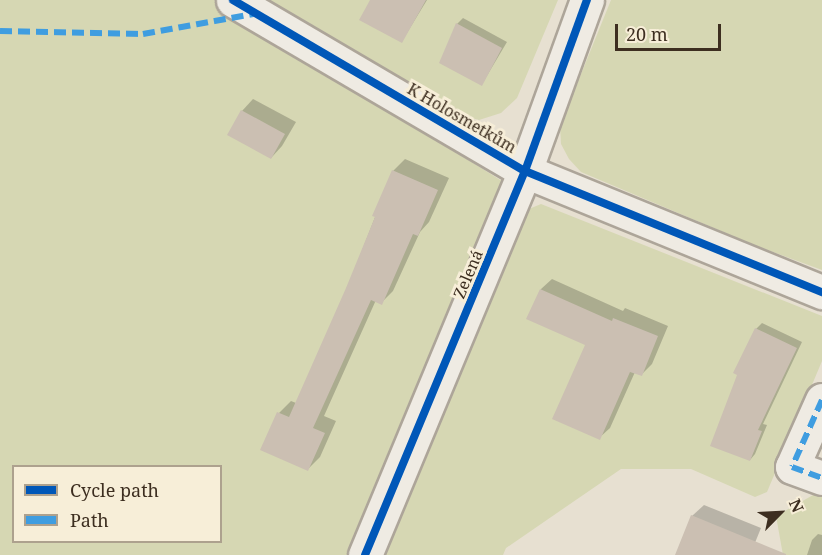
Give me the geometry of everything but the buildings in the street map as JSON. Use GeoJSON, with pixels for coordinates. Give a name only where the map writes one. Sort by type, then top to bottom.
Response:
{"type":"FeatureCollection","features":[{"type":"Feature","properties":{"kind":"street","name":"K Holosmetkům"},"geometry":{"type":"LineString","coordinates":[[233,0],[525,171],[822,292]]}},
{"type":"Feature","properties":{"kind":"street","name":"Zelená"},"geometry":{"type":"LineString","coordinates":[[365,555],[525,171],[587,0]]}},
{"type":"Feature","properties":{"kind":"street"},"geometry":{"type":"LineString","coordinates":[[822,400],[792,466],[822,478]]}},
{"type":"Feature","properties":{"kind":"green space"},"geometry":{"type":"Polygon","coordinates":[[[0,0],[214,0],[505,183],[350,555],[0,555],[0,0]]]}},
{"type":"Feature","properties":{"kind":"green space"},"geometry":{"type":"Polygon","coordinates":[[[263,0],[558,0],[517,98],[501,113],[479,120],[450,113],[319,29],[316,34],[263,0]]]}},
{"type":"Feature","properties":{"kind":"green space"},"geometry":{"type":"Polygon","coordinates":[[[611,0],[822,0],[822,270],[754,245],[581,172],[569,159],[561,144],[560,126],[611,0]]]}},
{"type":"Feature","properties":{"kind":"green space"},"geometry":{"type":"Polygon","coordinates":[[[541,204],[822,316],[822,361],[767,492],[755,497],[691,469],[621,469],[506,548],[503,555],[374,555],[529,209],[541,204]]]}},
{"type":"Feature","properties":{"kind":"green space"},"geometry":{"type":"Polygon","coordinates":[[[822,490],[822,555],[783,555],[776,516],[822,490]]]}},
{"type":"Feature","properties":{"kind":"marked path"},"geometry":{"type":"LineString","coordinates":[[0,31],[143,34],[253,14]]}},
{"type":"Feature","properties":{"kind":"marked path"},"geometry":{"type":"LineString","coordinates":[[822,400],[792,467],[822,478]]}},
{"type":"Feature","properties":{"kind":"cycle path"},"geometry":{"type":"LineString","coordinates":[[233,0],[525,171],[822,292]]}},
{"type":"Feature","properties":{"kind":"cycle path"},"geometry":{"type":"LineString","coordinates":[[365,555],[525,171],[587,0]]}}]}
